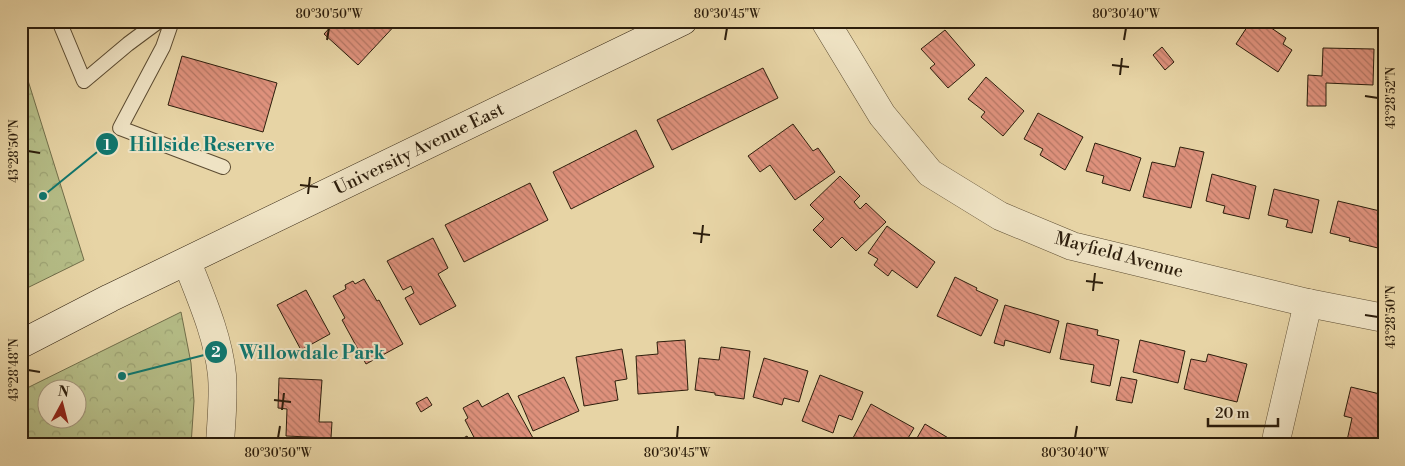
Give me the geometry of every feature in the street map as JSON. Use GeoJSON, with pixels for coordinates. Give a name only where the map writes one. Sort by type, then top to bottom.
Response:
{"type":"FeatureCollection","features":[{"type":"Feature","properties":{"kind":"street","name":"University Avenue East"},"geometry":{"type":"LineString","coordinates":[[21,344],[110,298],[683,21]]}},
{"type":"Feature","properties":{"kind":"street","name":"Mayfield Avenue"},"geometry":{"type":"LineString","coordinates":[[825,21],[882,115],[930,174],[1000,216],[1072,246],[1308,303],[1384,318]]}},
{"type":"Feature","properties":{"kind":"street"},"geometry":{"type":"LineString","coordinates":[[187,262],[205,307],[222,375],[220,445]]}},
{"type":"Feature","properties":{"kind":"street"},"geometry":{"type":"LineString","coordinates":[[1277,445],[1277,436],[1308,303]]}},
{"type":"Feature","properties":{"kind":"lane"},"geometry":{"type":"LineString","coordinates":[[59,21],[84,81],[158,21]]}},
{"type":"Feature","properties":{"kind":"lane"},"geometry":{"type":"LineString","coordinates":[[172,21],[163,47],[120,128],[223,167]]}},
{"type":"Feature","properties":{"kind":"green space"},"geometry":{"type":"Polygon","coordinates":[[[21,58],[84,260],[21,291],[21,58]]]}},
{"type":"Feature","properties":{"kind":"green space"},"geometry":{"type":"Polygon","coordinates":[[[181,312],[191,363],[194,401],[191,445],[21,445],[21,391],[38,383],[38,428],[88,428],[88,378],[47,378],[181,312]]]}},
{"type":"Feature","properties":{"kind":"building"},"geometry":{"type":"Polygon","coordinates":[[[336,21],[399,21],[358,65],[324,34],[336,21]]]}},
{"type":"Feature","properties":{"kind":"building"},"geometry":{"type":"Polygon","coordinates":[[[1183,21],[1222,21],[1222,27],[1183,27],[1183,21]]]}},
{"type":"Feature","properties":{"kind":"building"},"geometry":{"type":"Polygon","coordinates":[[[1251,21],[1261,21],[1286,38],[1283,44],[1292,50],[1278,72],[1236,44],[1251,21]]]}},
{"type":"Feature","properties":{"kind":"building"},"geometry":{"type":"Polygon","coordinates":[[[945,30],[975,65],[948,88],[930,68],[935,64],[921,49],[945,30]]]}},
{"type":"Feature","properties":{"kind":"building"},"geometry":{"type":"Polygon","coordinates":[[[1162,47],[1174,62],[1165,70],[1153,55],[1162,47]]]}},
{"type":"Feature","properties":{"kind":"building"},"geometry":{"type":"Polygon","coordinates":[[[1323,48],[1374,49],[1373,85],[1326,83],[1326,106],[1307,106],[1308,75],[1322,76],[1323,48]]]}},
{"type":"Feature","properties":{"kind":"building"},"geometry":{"type":"Polygon","coordinates":[[[182,56],[277,83],[263,132],[168,105],[182,56]]]}},
{"type":"Feature","properties":{"kind":"building"},"geometry":{"type":"Polygon","coordinates":[[[763,68],[778,98],[672,150],[657,120],[763,68]]]}},
{"type":"Feature","properties":{"kind":"building"},"geometry":{"type":"Polygon","coordinates":[[[986,77],[1024,111],[1003,136],[981,117],[985,112],[968,99],[986,77]]]}},
{"type":"Feature","properties":{"kind":"building"},"geometry":{"type":"Polygon","coordinates":[[[1038,113],[1083,137],[1065,170],[1040,155],[1043,149],[1024,139],[1038,113]]]}},
{"type":"Feature","properties":{"kind":"building"},"geometry":{"type":"Polygon","coordinates":[[[793,124],[813,151],[818,148],[835,172],[795,200],[770,165],[760,172],[748,156],[793,124]]]}},
{"type":"Feature","properties":{"kind":"building"},"geometry":{"type":"Polygon","coordinates":[[[636,130],[654,167],[571,209],[553,172],[636,130]]]}},
{"type":"Feature","properties":{"kind":"building"},"geometry":{"type":"Polygon","coordinates":[[[1095,143],[1141,158],[1130,191],[1102,183],[1104,176],[1086,171],[1095,143]]]}},
{"type":"Feature","properties":{"kind":"building"},"geometry":{"type":"Polygon","coordinates":[[[1180,147],[1204,152],[1191,208],[1143,197],[1152,162],[1175,167],[1180,147]]]}},
{"type":"Feature","properties":{"kind":"building"},"geometry":{"type":"Polygon","coordinates":[[[1212,174],[1256,186],[1249,219],[1223,213],[1225,206],[1206,201],[1212,174]]]}},
{"type":"Feature","properties":{"kind":"building"},"geometry":{"type":"Polygon","coordinates":[[[840,176],[860,196],[854,202],[860,209],[866,203],[886,222],[856,251],[842,237],[831,248],[813,230],[824,219],[810,205],[840,176]]]}},
{"type":"Feature","properties":{"kind":"building"},"geometry":{"type":"Polygon","coordinates":[[[530,183],[548,220],[464,262],[445,225],[530,183]]]}},
{"type":"Feature","properties":{"kind":"building"},"geometry":{"type":"Polygon","coordinates":[[[1274,189],[1319,200],[1312,233],[1286,227],[1288,220],[1268,215],[1274,189]]]}},
{"type":"Feature","properties":{"kind":"building"},"geometry":{"type":"Polygon","coordinates":[[[1338,201],[1384,212],[1384,223],[1378,248],[1349,241],[1350,238],[1330,233],[1338,201]]]}},
{"type":"Feature","properties":{"kind":"building"},"geometry":{"type":"Polygon","coordinates":[[[887,226],[935,262],[917,288],[892,270],[888,276],[874,265],[878,259],[868,253],[887,226]]]}},
{"type":"Feature","properties":{"kind":"building"},"geometry":{"type":"Polygon","coordinates":[[[433,238],[448,268],[438,274],[456,306],[420,325],[405,298],[414,293],[411,286],[403,290],[387,261],[433,238]]]}},
{"type":"Feature","properties":{"kind":"building"},"geometry":{"type":"Polygon","coordinates":[[[955,277],[977,288],[976,290],[998,300],[981,336],[937,316],[955,277]]]}},
{"type":"Feature","properties":{"kind":"building"},"geometry":{"type":"Polygon","coordinates":[[[364,279],[377,301],[379,300],[403,344],[366,364],[342,320],[345,318],[333,296],[346,289],[345,285],[353,281],[355,284],[364,279]]]}},
{"type":"Feature","properties":{"kind":"building"},"geometry":{"type":"Polygon","coordinates":[[[306,290],[330,334],[301,350],[277,305],[306,290]]]}},
{"type":"Feature","properties":{"kind":"building"},"geometry":{"type":"Polygon","coordinates":[[[1005,305],[1059,321],[1050,353],[1005,340],[1004,346],[994,343],[1005,305]]]}},
{"type":"Feature","properties":{"kind":"building"},"geometry":{"type":"Polygon","coordinates":[[[1067,323],[1098,330],[1097,335],[1119,340],[1110,386],[1091,382],[1094,365],[1060,359],[1067,323]]]}},
{"type":"Feature","properties":{"kind":"building"},"geometry":{"type":"Polygon","coordinates":[[[685,340],[688,390],[638,394],[636,356],[658,354],[657,342],[685,340]]]}},
{"type":"Feature","properties":{"kind":"building"},"geometry":{"type":"Polygon","coordinates":[[[1140,340],[1185,351],[1178,383],[1133,372],[1140,340]]]}},
{"type":"Feature","properties":{"kind":"building"},"geometry":{"type":"Polygon","coordinates":[[[721,347],[750,351],[744,399],[695,390],[699,358],[719,360],[721,347]]]}},
{"type":"Feature","properties":{"kind":"building"},"geometry":{"type":"Polygon","coordinates":[[[622,349],[627,379],[615,381],[618,400],[584,406],[576,357],[622,349]]]}},
{"type":"Feature","properties":{"kind":"building"},"geometry":{"type":"Polygon","coordinates":[[[1208,354],[1247,364],[1237,402],[1184,389],[1191,359],[1206,362],[1208,354]]]}},
{"type":"Feature","properties":{"kind":"building"},"geometry":{"type":"Polygon","coordinates":[[[764,358],[808,371],[799,402],[784,398],[782,405],[753,397],[764,358]]]}},
{"type":"Feature","properties":{"kind":"building"},"geometry":{"type":"Polygon","coordinates":[[[820,375],[863,392],[852,420],[839,415],[833,433],[802,421],[820,375]]]}},
{"type":"Feature","properties":{"kind":"building"},"geometry":{"type":"Polygon","coordinates":[[[564,377],[579,411],[533,431],[518,396],[564,377]]]}},
{"type":"Feature","properties":{"kind":"building"},"geometry":{"type":"Polygon","coordinates":[[[1121,377],[1137,380],[1132,403],[1116,400],[1121,377]]]}},
{"type":"Feature","properties":{"kind":"building"},"geometry":{"type":"Polygon","coordinates":[[[279,378],[322,380],[319,422],[332,422],[331,438],[286,436],[287,409],[278,408],[279,378]]]}},
{"type":"Feature","properties":{"kind":"building"},"geometry":{"type":"Polygon","coordinates":[[[1351,387],[1384,395],[1384,424],[1379,445],[1346,445],[1352,418],[1344,416],[1351,387]]]}},
{"type":"Feature","properties":{"kind":"building"},"geometry":{"type":"Polygon","coordinates":[[[508,393],[533,438],[521,445],[498,445],[494,438],[478,445],[465,420],[468,418],[463,408],[478,400],[482,407],[508,393]]]}},
{"type":"Feature","properties":{"kind":"building"},"geometry":{"type":"Polygon","coordinates":[[[427,397],[432,405],[421,412],[416,403],[427,397]]]}},
{"type":"Feature","properties":{"kind":"building"},"geometry":{"type":"Polygon","coordinates":[[[871,404],[914,428],[904,445],[866,445],[853,438],[871,404]]]}},
{"type":"Feature","properties":{"kind":"building"},"geometry":{"type":"Polygon","coordinates":[[[925,424],[960,445],[913,445],[925,424]]]}},
{"type":"Feature","properties":{"kind":"building"},"geometry":{"type":"Polygon","coordinates":[[[467,436],[472,445],[451,445],[467,436]]]}},
{"type":"Feature","properties":{"kind":"building"},"geometry":{"type":"Polygon","coordinates":[[[402,438],[405,445],[383,445],[402,438]]]}},
{"type":"Feature","properties":{"kind":"place","name":"Hillside Reserve"},"geometry":{"type":"Point","coordinates":[43,196]}},
{"type":"Feature","properties":{"kind":"place","name":"Willowdale Park"},"geometry":{"type":"Point","coordinates":[122,376]}}]}
